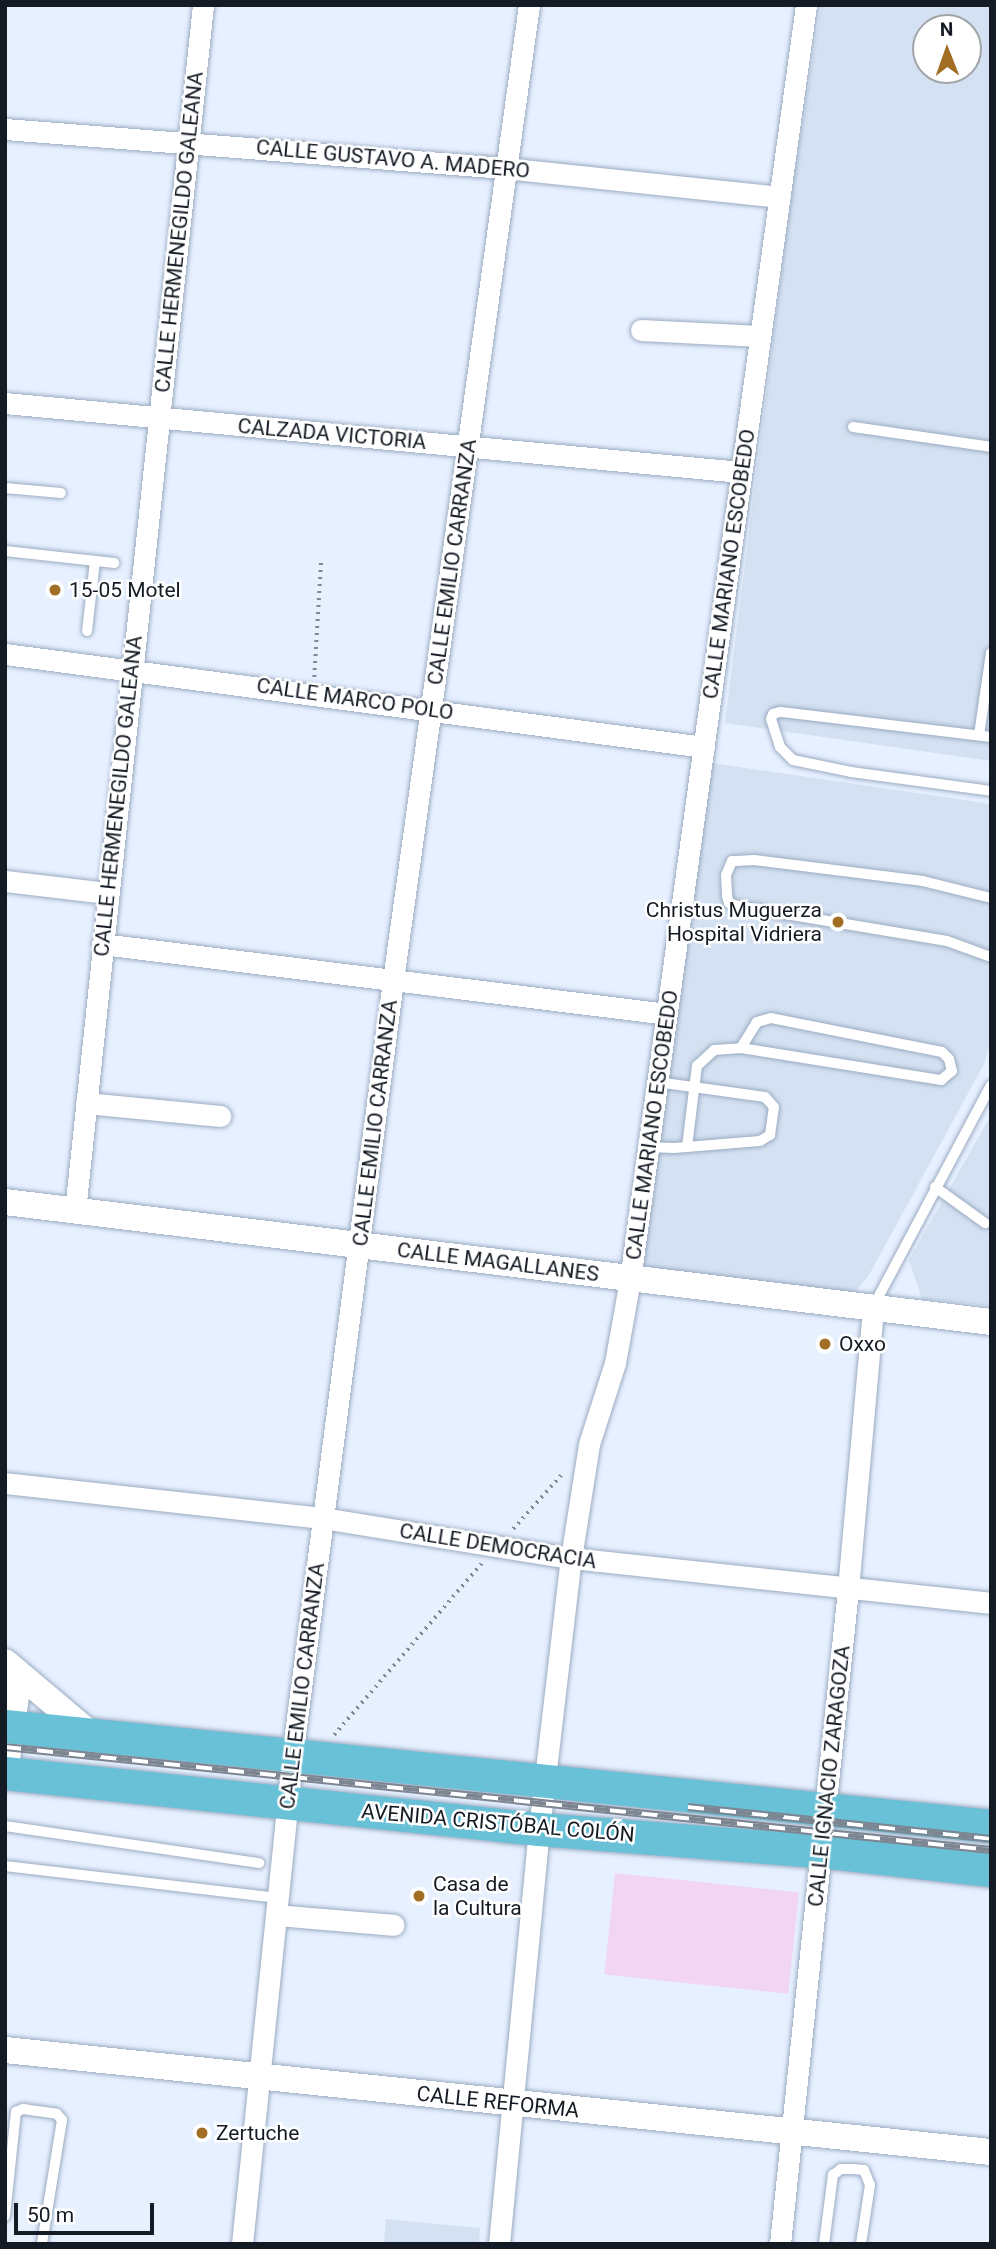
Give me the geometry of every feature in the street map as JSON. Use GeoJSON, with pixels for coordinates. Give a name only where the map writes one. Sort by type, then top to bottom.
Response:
{"type":"FeatureCollection","features":[{"type":"Feature","properties":{"kind":"main road"},"geometry":{"type":"LineString","coordinates":[[8,1726],[991,1826]]}},
{"type":"Feature","properties":{"kind":"main road","name":"AVENIDA CRISTÓBAL COLÓN"},"geometry":{"type":"LineString","coordinates":[[5,1774],[539,1829],[821,1851],[991,1870]]}},
{"type":"Feature","properties":{"kind":"street","name":"CALLE HERMENEGILDO GALEANA"},"geometry":{"type":"LineString","coordinates":[[75,1211],[203,5]]}},
{"type":"Feature","properties":{"kind":"street","name":"CALLE EMILIO CARRANZA"},"geometry":{"type":"LineString","coordinates":[[242,2244],[292,1757],[361,1245],[393,980],[468,446],[503,168],[529,5]]}},
{"type":"Feature","properties":{"kind":"street","name":"CALLE MARIANO ESCOBEDO"},"geometry":{"type":"LineString","coordinates":[[499,2244],[539,1829],[547,1782],[571,1558],[589,1444],[615,1363],[630,1280],[806,5]]}},
{"type":"Feature","properties":{"kind":"street","name":"CALLE GUSTAVO A. MADERO"},"geometry":{"type":"LineString","coordinates":[[5,129],[503,168],[779,197]]}},
{"type":"Feature","properties":{"kind":"street"},"geometry":{"type":"LineString","coordinates":[[641,330],[760,337]]}},
{"type":"Feature","properties":{"kind":"street","name":"CALZADA VICTORIA"},"geometry":{"type":"LineString","coordinates":[[5,403],[741,472]]}},
{"type":"Feature","properties":{"kind":"street","name":"CALLE MARCO POLO"},"geometry":{"type":"LineString","coordinates":[[5,654],[704,747]]}},
{"type":"Feature","properties":{"kind":"street"},"geometry":{"type":"LineString","coordinates":[[5,881],[107,893]]}},
{"type":"Feature","properties":{"kind":"street"},"geometry":{"type":"LineString","coordinates":[[102,944],[667,1014]]}},
{"type":"Feature","properties":{"kind":"street"},"geometry":{"type":"LineString","coordinates":[[86,1103],[220,1116]]}},
{"type":"Feature","properties":{"kind":"street","name":"CALLE MAGALLANES"},"geometry":{"type":"LineString","coordinates":[[5,1202],[991,1322]]}},
{"type":"Feature","properties":{"kind":"street","name":"CALLE IGNACIO ZARAGOZA"},"geometry":{"type":"LineString","coordinates":[[780,2244],[848,1589],[873,1307]]}},
{"type":"Feature","properties":{"kind":"street","name":"CALLE DEMOCRACIA"},"geometry":{"type":"LineString","coordinates":[[5,1483],[323,1518],[571,1558],[991,1603]]}},
{"type":"Feature","properties":{"kind":"street"},"geometry":{"type":"LineString","coordinates":[[5,1774],[12,1669]]}},
{"type":"Feature","properties":{"kind":"street"},"geometry":{"type":"LineString","coordinates":[[12,1669],[93,1736]]}},
{"type":"Feature","properties":{"kind":"street"},"geometry":{"type":"LineString","coordinates":[[277,1906],[394,1925]]}},
{"type":"Feature","properties":{"kind":"street","name":"CALLE REFORMA"},"geometry":{"type":"LineString","coordinates":[[5,2050],[991,2152]]}},
{"type":"Feature","properties":{"kind":"lane"},"geometry":{"type":"LineString","coordinates":[[853,427],[991,447]]}},
{"type":"Feature","properties":{"kind":"lane"},"geometry":{"type":"LineString","coordinates":[[5,488],[61,493]]}},
{"type":"Feature","properties":{"kind":"lane"},"geometry":{"type":"LineString","coordinates":[[5,551],[114,563]]}},
{"type":"Feature","properties":{"kind":"lane"},"geometry":{"type":"LineString","coordinates":[[87,631],[95,561]]}},
{"type":"Feature","properties":{"kind":"lane"},"geometry":{"type":"LineString","coordinates":[[991,653],[985,736],[780,712],[773,714],[771,719],[780,747],[793,760],[851,772],[991,791]]}},
{"type":"Feature","properties":{"kind":"lane"},"geometry":{"type":"LineString","coordinates":[[991,898],[923,881],[754,860],[732,861],[726,876],[729,903],[738,906],[947,941],[991,957]]}},
{"type":"Feature","properties":{"kind":"lane"},"geometry":{"type":"LineString","coordinates":[[687,1147],[697,1066],[708,1053],[741,1048],[941,1080],[952,1071],[949,1059],[942,1052],[771,1018],[757,1022],[741,1048]]}},
{"type":"Feature","properties":{"kind":"lane"},"geometry":{"type":"LineString","coordinates":[[648,1147],[687,1147],[764,1140],[770,1135],[772,1103],[765,1097],[694,1085],[657,1082]]}},
{"type":"Feature","properties":{"kind":"lane"},"geometry":{"type":"LineString","coordinates":[[873,1307],[991,1085]]}},
{"type":"Feature","properties":{"kind":"lane"},"geometry":{"type":"LineString","coordinates":[[935,1187],[985,1223]]}},
{"type":"Feature","properties":{"kind":"lane"},"geometry":{"type":"LineString","coordinates":[[5,1826],[258,1863]]}},
{"type":"Feature","properties":{"kind":"lane"},"geometry":{"type":"LineString","coordinates":[[5,1866],[277,1906]]}},
{"type":"Feature","properties":{"kind":"lane"},"geometry":{"type":"LineString","coordinates":[[5,2216],[16,2112],[23,2109],[57,2114],[62,2120],[43,2244]]}},
{"type":"Feature","properties":{"kind":"lane"},"geometry":{"type":"LineString","coordinates":[[824,2244],[833,2175],[841,2169],[853,2169],[864,2170],[870,2185],[861,2244]]}},
{"type":"Feature","properties":{"kind":"path"},"geometry":{"type":"LineString","coordinates":[[313,693],[321,560]]}},
{"type":"Feature","properties":{"kind":"path"},"geometry":{"type":"LineString","coordinates":[[333,1736],[589,1444]]}},
{"type":"Feature","properties":{"kind":"shaded area"},"geometry":{"type":"Polygon","coordinates":[[[821,5],[991,5],[991,761],[725,723],[792,190],[821,5]]]}},
{"type":"Feature","properties":{"kind":"shaded area","name":"Christus Muguerza Hospital Vidriera"},"geometry":{"type":"Polygon","coordinates":[[[705,762],[991,804],[991,1041],[984,1064],[869,1275],[855,1292],[641,1268],[705,762]]]}},
{"type":"Feature","properties":{"kind":"shaded area"},"geometry":{"type":"Polygon","coordinates":[[[991,1115],[991,1306],[922,1299],[909,1260],[991,1115]]]}},
{"type":"Feature","properties":{"kind":"shaded area"},"geometry":{"type":"Polygon","coordinates":[[[615,1873],[799,1892],[788,1994],[604,1974],[615,1873]]]}},
{"type":"Feature","properties":{"kind":"shaded area"},"geometry":{"type":"Polygon","coordinates":[[[386,2219],[480,2228],[479,2244],[384,2244],[386,2219]]]}},
{"type":"Feature","properties":{"kind":"railway"},"geometry":{"type":"LineString","coordinates":[[5,1747],[991,1850]]}},
{"type":"Feature","properties":{"kind":"railway"},"geometry":{"type":"LineString","coordinates":[[688,1807],[991,1839]]}},
{"type":"Feature","properties":{"kind":"place","name":"15-05 Motel"},"geometry":{"type":"Point","coordinates":[55,590]}},
{"type":"Feature","properties":{"kind":"place","name":"Christus Muguerza Hospital Vidriera"},"geometry":{"type":"Point","coordinates":[838,922]}},
{"type":"Feature","properties":{"kind":"place","name":"Oxxo"},"geometry":{"type":"Point","coordinates":[825,1344]}},
{"type":"Feature","properties":{"kind":"place","name":"Casa de la Cultura"},"geometry":{"type":"Point","coordinates":[419,1896]}},
{"type":"Feature","properties":{"kind":"place","name":"Zertuche"},"geometry":{"type":"Point","coordinates":[202,2133]}}]}
